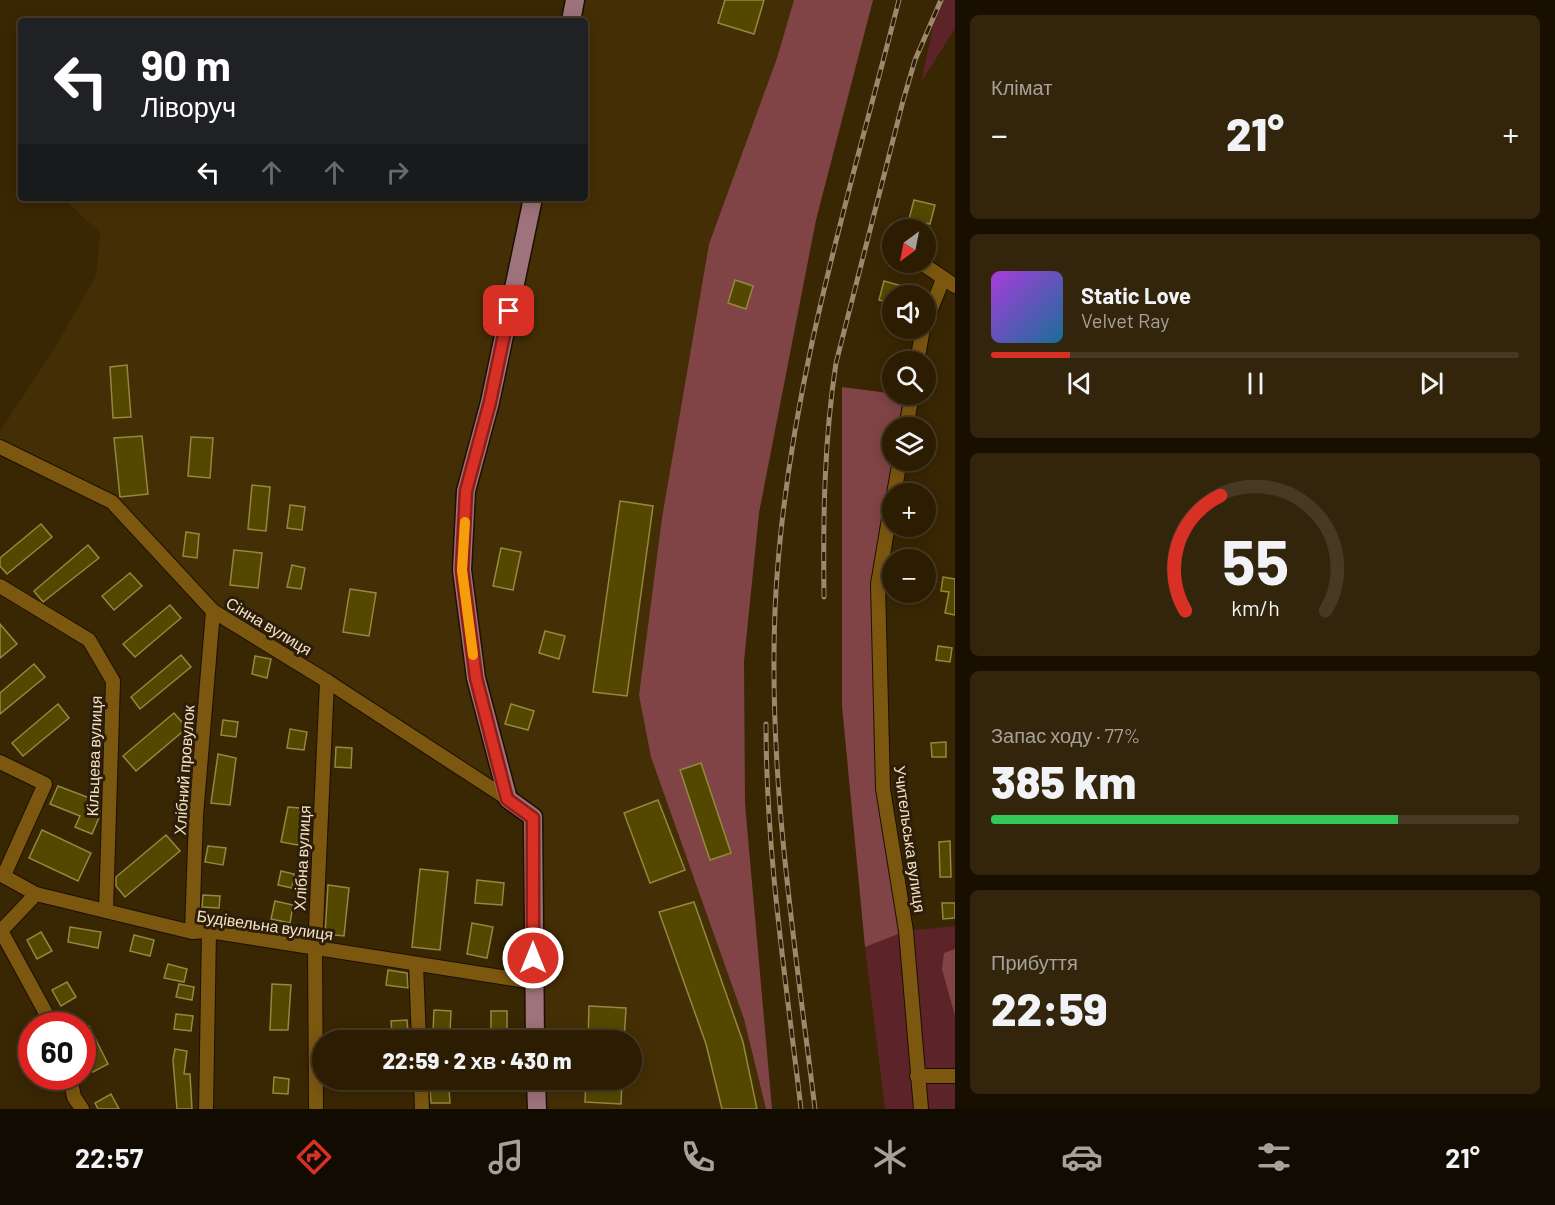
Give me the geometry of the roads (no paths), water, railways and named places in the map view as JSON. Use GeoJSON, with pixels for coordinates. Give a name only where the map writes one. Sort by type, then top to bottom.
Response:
{"type":"FeatureCollection","features":[{"type":"Feature","properties":{"kind":"main road"},"geometry":{"type":"LineString","coordinates":[[572,18],[575,0]]}},
{"type":"Feature","properties":{"kind":"main road"},"geometry":{"type":"LineString","coordinates":[[532,201],[490,402],[466,491],[462,570],[476,678],[507,799],[533,818],[535,1030]]}},
{"type":"Feature","properties":{"kind":"main road"},"geometry":{"type":"LineString","coordinates":[[536,1090],[537,1109]]}},
{"type":"Feature","properties":{"kind":"street"},"geometry":{"type":"LineString","coordinates":[[936,273],[949,283],[936,304]]}},
{"type":"Feature","properties":{"kind":"street","name":"Сінна вулиця"},"geometry":{"type":"LineString","coordinates":[[0,447],[112,502],[213,611],[327,681],[507,799]]}},
{"type":"Feature","properties":{"kind":"street","name":"Учительська вулиця"},"geometry":{"type":"LineString","coordinates":[[886,537],[878,584],[883,789],[906,931],[921,1109]]}},
{"type":"Feature","properties":{"kind":"street","name":"Кільцева вулиця"},"geometry":{"type":"LineString","coordinates":[[0,586],[89,640],[113,681],[106,911]]}},
{"type":"Feature","properties":{"kind":"street","name":"Хлібний провулок"},"geometry":{"type":"LineString","coordinates":[[192,932],[196,816],[213,611]]}},
{"type":"Feature","properties":{"kind":"street","name":"Хлібна вулиця"},"geometry":{"type":"LineString","coordinates":[[316,1109],[315,948],[327,681]]}},
{"type":"Feature","properties":{"kind":"street"},"geometry":{"type":"LineString","coordinates":[[0,762],[45,784],[2,875]]}},
{"type":"Feature","properties":{"kind":"street","name":"Будівельна вулиця"},"geometry":{"type":"LineString","coordinates":[[2,875],[36,894],[192,932],[209,932],[533,982]]}},
{"type":"Feature","properties":{"kind":"street"},"geometry":{"type":"LineString","coordinates":[[36,894],[1,931],[45,1012]]}},
{"type":"Feature","properties":{"kind":"street"},"geometry":{"type":"LineString","coordinates":[[206,1109],[209,932]]}},
{"type":"Feature","properties":{"kind":"street"},"geometry":{"type":"LineString","coordinates":[[416,964],[419,1030]]}},
{"type":"Feature","properties":{"kind":"street"},"geometry":{"type":"LineString","coordinates":[[917,1076],[955,1076]]}},
{"type":"Feature","properties":{"kind":"street"},"geometry":{"type":"LineString","coordinates":[[73,1090],[74,1097],[82,1109]]}},
{"type":"Feature","properties":{"kind":"street"},"geometry":{"type":"LineString","coordinates":[[421,1090],[422,1109]]}},
{"type":"Feature","properties":{"kind":"railway"},"geometry":{"type":"LineString","coordinates":[[815,1109],[778,786],[774,656],[776,591],[793,441],[807,367],[841,219],[899,0]]}},
{"type":"Feature","properties":{"kind":"railway"},"geometry":{"type":"LineString","coordinates":[[824,597],[825,480],[836,363],[903,101],[915,60],[941,0]]}},
{"type":"Feature","properties":{"kind":"railway"},"geometry":{"type":"LineString","coordinates":[[766,724],[773,869],[801,1109]]}}]}
